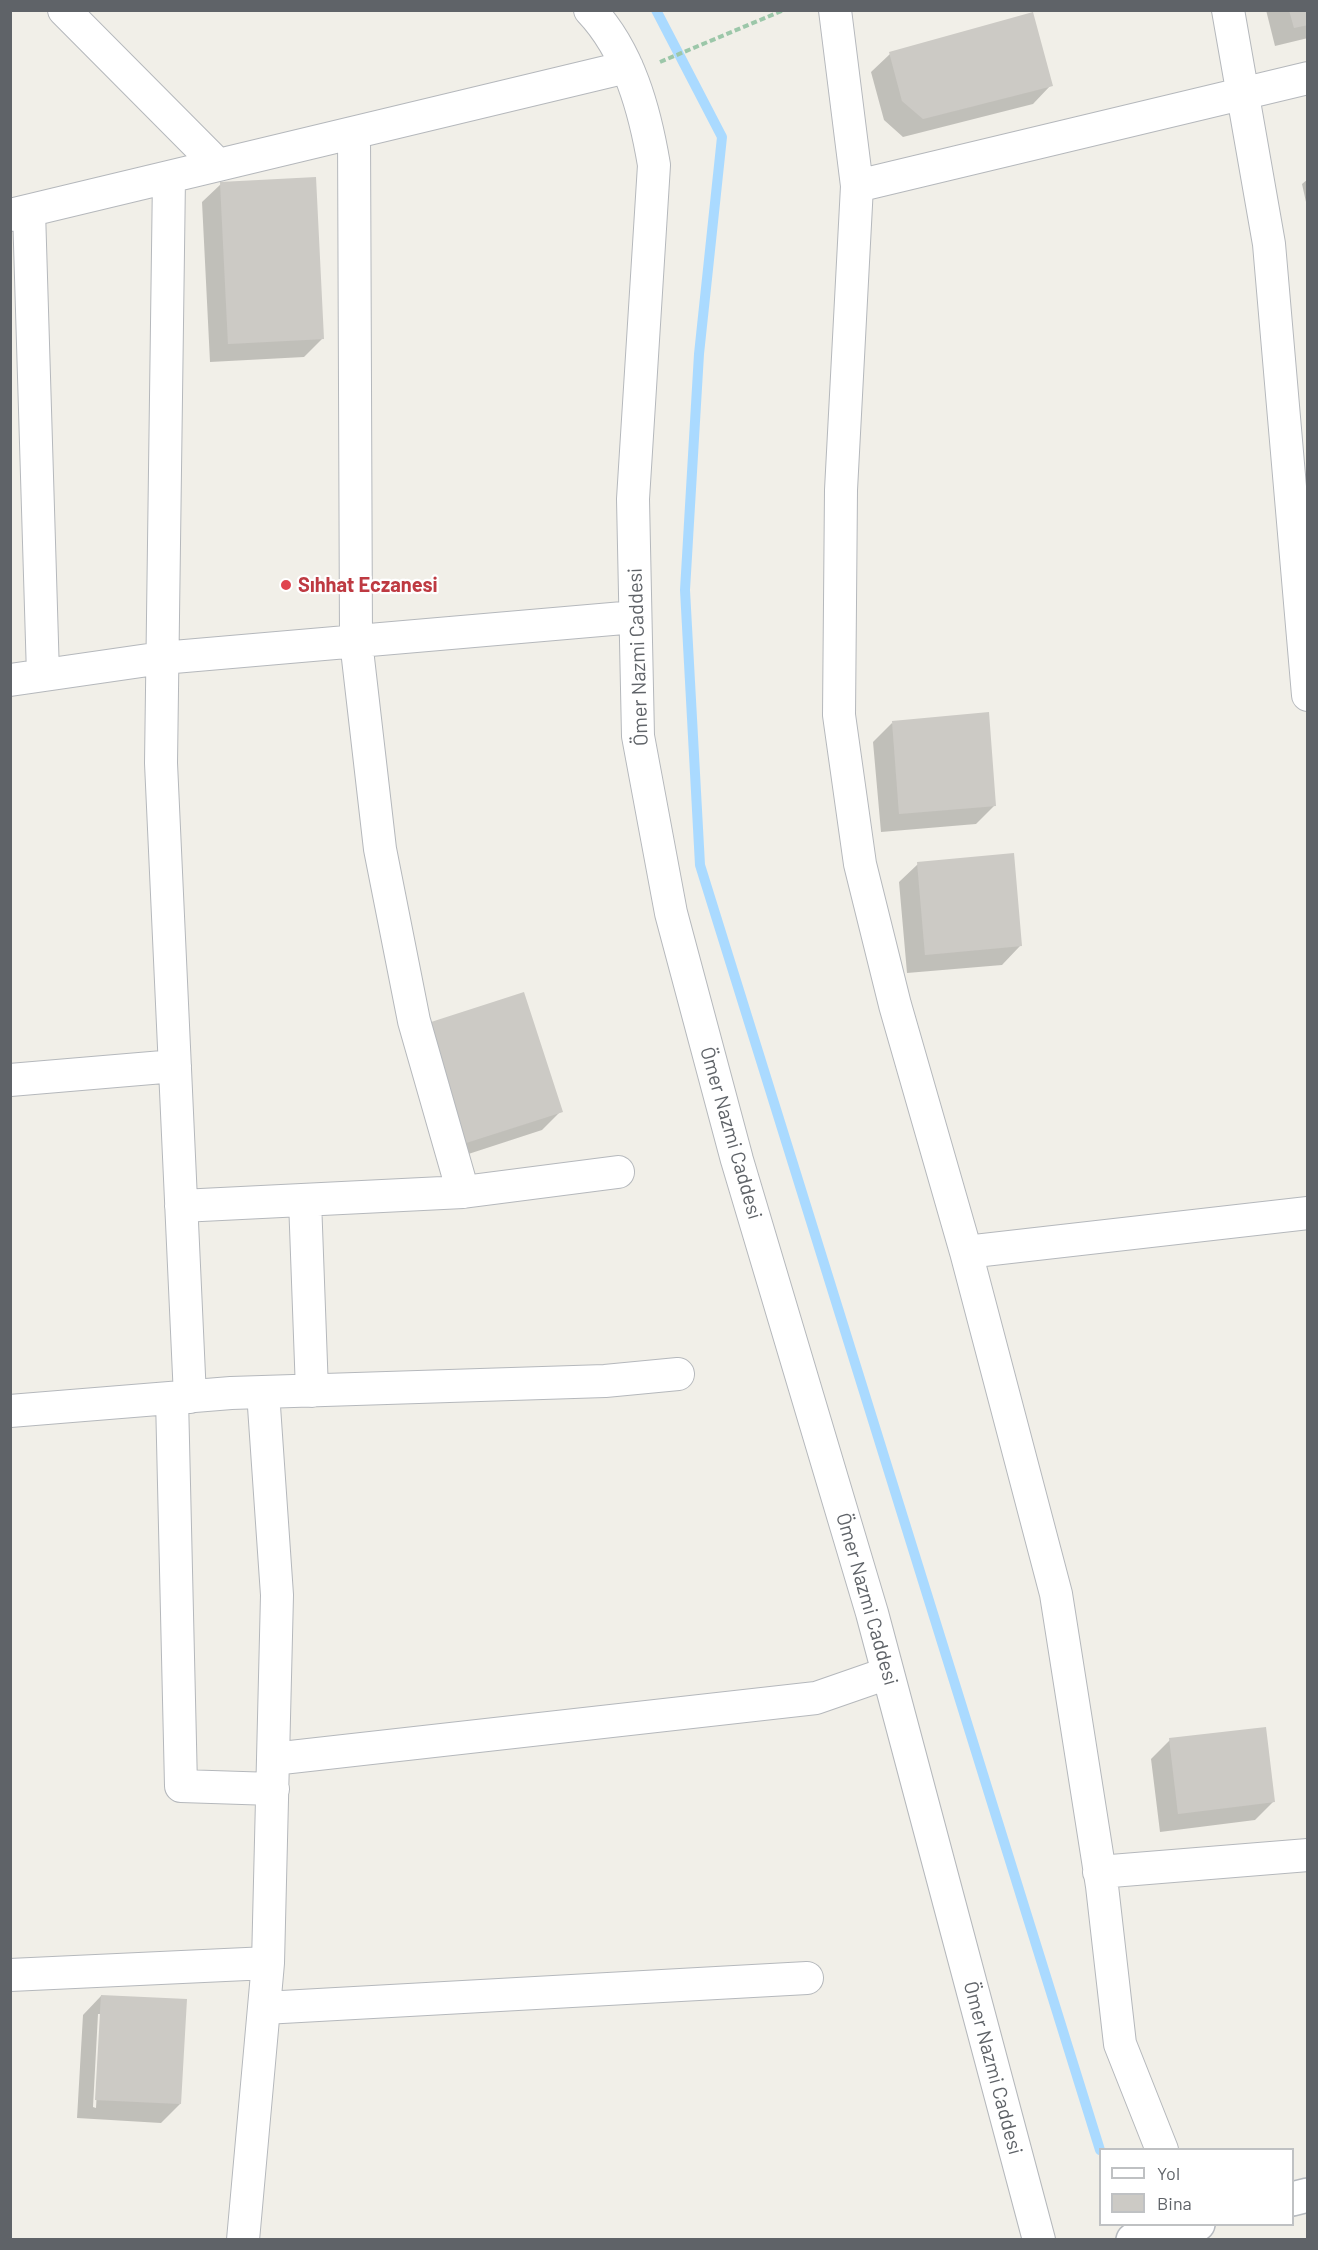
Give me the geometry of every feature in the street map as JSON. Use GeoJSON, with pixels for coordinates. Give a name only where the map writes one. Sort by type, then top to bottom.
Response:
{"type":"FeatureCollection","features":[{"type":"Feature","properties":{"kind":"street"},"geometry":{"type":"LineString","coordinates":[[64,10],[218,165]]}},
{"type":"Feature","properties":{"kind":"street","name":"Ömer Nazmi Caddesi"},"geometry":{"type":"LineString","coordinates":[[590,10],[627,67],[647,122],[654,165],[633,499],[635,617],[638,736],[671,913],[740,1169],[888,1673],[1039,2240]]}},
{"type":"Feature","properties":{"kind":"street"},"geometry":{"type":"LineString","coordinates":[[835,10],[857,186],[841,490],[839,715],[860,864],[895,1005],[966,1252],[1056,1594],[1099,1872],[1120,2044],[1161,2148]]}},
{"type":"Feature","properties":{"kind":"street"},"geometry":{"type":"LineString","coordinates":[[1228,10],[1269,244],[1307,675]]}},
{"type":"Feature","properties":{"kind":"street"},"geometry":{"type":"LineString","coordinates":[[43,675],[20,213],[627,67]]}},
{"type":"Feature","properties":{"kind":"street"},"geometry":{"type":"LineString","coordinates":[[857,186],[1308,78]]}},
{"type":"Feature","properties":{"kind":"street"},"geometry":{"type":"LineString","coordinates":[[354,133],[356,641],[380,849],[414,1021],[463,1192]]}},
{"type":"Feature","properties":{"kind":"street"},"geometry":{"type":"LineString","coordinates":[[169,177],[161,763],[181,1206],[181,1786],[816,1698],[888,1673]]}},
{"type":"Feature","properties":{"kind":"street"},"geometry":{"type":"LineString","coordinates":[[10,680],[162,658],[635,617]]}},
{"type":"Feature","properties":{"kind":"street"},"geometry":{"type":"LineString","coordinates":[[10,1080],[175,1066]]}},
{"type":"Feature","properties":{"kind":"street"},"geometry":{"type":"LineString","coordinates":[[181,1206],[463,1192],[618,1172]]}},
{"type":"Feature","properties":{"kind":"street"},"geometry":{"type":"LineString","coordinates":[[305,1200],[312,1391]]}},
{"type":"Feature","properties":{"kind":"street"},"geometry":{"type":"LineString","coordinates":[[966,1252],[1308,1213]]}},
{"type":"Feature","properties":{"kind":"street"},"geometry":{"type":"LineString","coordinates":[[10,1411],[263,1392],[605,1382],[678,1374]]}},
{"type":"Feature","properties":{"kind":"street"},"geometry":{"type":"LineString","coordinates":[[243,2240],[268,1963],[273,1774],[277,1595],[263,1392]]}},
{"type":"Feature","properties":{"kind":"street"},"geometry":{"type":"LineString","coordinates":[[1099,1872],[1308,1855]]}},
{"type":"Feature","properties":{"kind":"street"},"geometry":{"type":"LineString","coordinates":[[10,1975],[268,1963]]}},
{"type":"Feature","properties":{"kind":"street"},"geometry":{"type":"LineString","coordinates":[[264,2008],[807,1978]]}},
{"type":"Feature","properties":{"kind":"street"},"geometry":{"type":"LineString","coordinates":[[1133,2240],[1189,2226]]}},
{"type":"Feature","properties":{"kind":"path"},"geometry":{"type":"LineString","coordinates":[[668,61],[784,10]]}},
{"type":"Feature","properties":{"kind":"building"},"geometry":{"type":"Polygon","coordinates":[[[1289,10],[1308,10],[1308,25],[1294,28],[1289,10]]]}},
{"type":"Feature","properties":{"kind":"building"},"geometry":{"type":"Polygon","coordinates":[[[1033,12],[1053,86],[923,119],[902,101],[889,52],[1033,12]]]}},
{"type":"Feature","properties":{"kind":"building"},"geometry":{"type":"Polygon","coordinates":[[[316,177],[324,339],[228,344],[220,182],[316,177]]]}},
{"type":"Feature","properties":{"kind":"building"},"geometry":{"type":"Polygon","coordinates":[[[989,712],[996,806],[899,814],[892,721],[989,712]]]}},
{"type":"Feature","properties":{"kind":"building"},"geometry":{"type":"Polygon","coordinates":[[[1014,853],[1022,946],[925,955],[917,862],[1014,853]]]}},
{"type":"Feature","properties":{"kind":"building"},"geometry":{"type":"Polygon","coordinates":[[[524,992],[563,1112],[466,1143],[428,1023],[524,992]]]}},
{"type":"Feature","properties":{"kind":"building"},"geometry":{"type":"Polygon","coordinates":[[[1266,1727],[1275,1802],[1178,1814],[1169,1738],[1266,1727]]]}},
{"type":"Feature","properties":{"kind":"building"},"geometry":{"type":"Polygon","coordinates":[[[101,1995],[187,1999],[181,2104],[95,2100],[101,1995]]]}},
{"type":"Feature","properties":{"kind":"waterway"},"geometry":{"type":"LineString","coordinates":[[656,10],[722,137],[699,354],[685,590],[700,865],[1099,2148]]}},
{"type":"Feature","properties":{"kind":"place","name":"Sıhhat Eczanesi"},"geometry":{"type":"Point","coordinates":[286,585]}}]}
